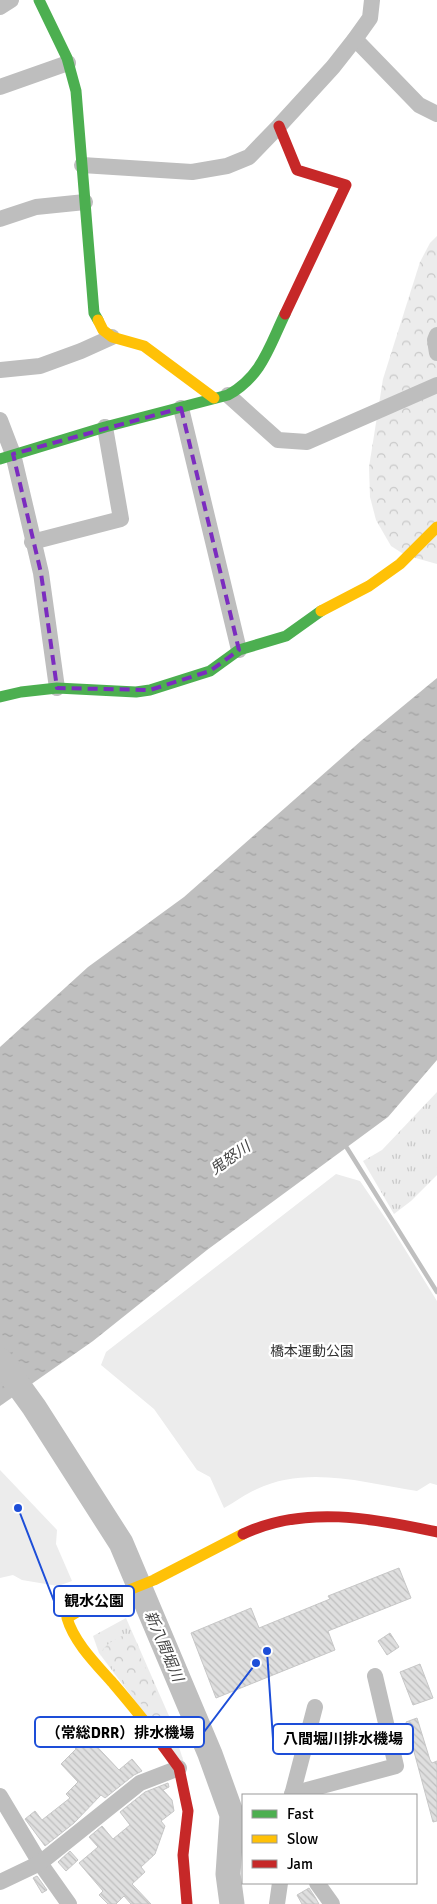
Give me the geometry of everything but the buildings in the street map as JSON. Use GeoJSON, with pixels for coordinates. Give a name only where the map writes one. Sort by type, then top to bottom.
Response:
{"type":"FeatureCollection","features":[{"type":"Feature","properties":{"kind":"street"},"geometry":{"type":"LineString","coordinates":[[0,7],[11,0]]}},
{"type":"Feature","properties":{"kind":"street"},"geometry":{"type":"LineString","coordinates":[[39,0],[68,62],[76,91],[94,313],[102,330],[112,337],[144,346],[221,396],[278,440],[307,442],[437,385]]}},
{"type":"Feature","properties":{"kind":"street"},"geometry":{"type":"LineString","coordinates":[[82,165],[192,172],[227,166],[249,157],[279,126],[355,39],[370,18],[372,0]]}},
{"type":"Feature","properties":{"kind":"street"},"geometry":{"type":"LineString","coordinates":[[355,39],[420,105],[437,114]]}},
{"type":"Feature","properties":{"kind":"street"},"geometry":{"type":"LineString","coordinates":[[0,87],[68,62]]}},
{"type":"Feature","properties":{"kind":"street"},"geometry":{"type":"LineString","coordinates":[[6,457],[105,427],[221,396],[242,387],[259,369],[346,185],[297,170],[279,126]]}},
{"type":"Feature","properties":{"kind":"street"},"geometry":{"type":"LineString","coordinates":[[0,219],[36,207],[85,202]]}},
{"type":"Feature","properties":{"kind":"street"},"geometry":{"type":"LineString","coordinates":[[437,335],[435,340],[437,353]]}},
{"type":"Feature","properties":{"kind":"street"},"geometry":{"type":"LineString","coordinates":[[0,370],[40,366],[112,337]]}},
{"type":"Feature","properties":{"kind":"street"},"geometry":{"type":"LineString","coordinates":[[181,408],[239,650]]}},
{"type":"Feature","properties":{"kind":"street"},"geometry":{"type":"LineString","coordinates":[[0,420],[6,457],[41,574],[57,688]]}},
{"type":"Feature","properties":{"kind":"street"},"geometry":{"type":"LineString","coordinates":[[32,542],[121,519],[105,427]]}},
{"type":"Feature","properties":{"kind":"street"},"geometry":{"type":"LineString","coordinates":[[0,697],[21,692],[57,688],[136,692],[150,690],[210,672],[239,650],[286,636],[327,608],[369,586],[400,564],[437,527]]}},
{"type":"Feature","properties":{"kind":"street"},"geometry":{"type":"LineString","coordinates":[[187,1904],[182,1854],[188,1811],[179,1768],[145,1721],[89,1655],[70,1628],[67,1618],[72,1614],[156,1579],[255,1530],[280,1521],[307,1517],[345,1518],[437,1532]]}},
{"type":"Feature","properties":{"kind":"street"},"geometry":{"type":"LineString","coordinates":[[296,1794],[396,1766],[375,1676]]}},
{"type":"Feature","properties":{"kind":"street"},"geometry":{"type":"LineString","coordinates":[[292,1794],[315,1707]]}},
{"type":"Feature","properties":{"kind":"street"},"geometry":{"type":"LineString","coordinates":[[0,1882],[40,1862],[140,1783],[179,1768]]}},
{"type":"Feature","properties":{"kind":"street"},"geometry":{"type":"LineString","coordinates":[[0,1796],[40,1862],[69,1904]]}},
{"type":"Feature","properties":{"kind":"street"},"geometry":{"type":"LineString","coordinates":[[277,1904],[280,1884]]}},
{"type":"Feature","properties":{"kind":"street"},"geometry":{"type":"LineString","coordinates":[[318,1884],[332,1904]]}},
{"type":"Feature","properties":{"kind":"highlighted area"},"geometry":{"type":"Polygon","coordinates":[[[181,408],[239,650],[210,671],[150,690],[57,688],[41,573],[13,454],[181,408]]]}},
{"type":"Feature","properties":{"kind":"green space"},"geometry":{"type":"Polygon","coordinates":[[[437,236],[437,564],[405,555],[391,546],[376,520],[370,497],[369,467],[383,379],[420,262],[430,243],[437,236]]]}},
{"type":"Feature","properties":{"kind":"green space"},"geometry":{"type":"Polygon","coordinates":[[[437,1092],[437,1175],[411,1201],[394,1214],[363,1161],[382,1150],[437,1092]]]}},
{"type":"Feature","properties":{"kind":"green space","name":"橋本運動公園"},"geometry":{"type":"Polygon","coordinates":[[[336,1174],[360,1181],[437,1301],[437,1485],[430,1483],[417,1491],[337,1478],[296,1478],[276,1482],[257,1489],[224,1508],[210,1477],[197,1470],[154,1409],[101,1365],[106,1352],[336,1174]]]}},
{"type":"Feature","properties":{"kind":"green space"},"geometry":{"type":"Polygon","coordinates":[[[0,1470],[57,1530],[56,1544],[72,1581],[58,1586],[22,1580],[13,1575],[0,1578],[0,1470]]]}},
{"type":"Feature","properties":{"kind":"green space"},"geometry":{"type":"Polygon","coordinates":[[[126,1618],[169,1716],[186,1769],[99,1653],[93,1636],[126,1618]]]}},
{"type":"Feature","properties":{"kind":"green space"},"geometry":{"type":"Polygon","coordinates":[[[130,1634],[170,1723],[160,1728],[101,1652],[114,1640],[130,1634]]]}},
{"type":"Feature","properties":{"kind":"water","name":"鬼怒川"},"geometry":{"type":"Polygon","coordinates":[[[437,678],[437,1060],[388,1117],[207,1250],[93,1341],[0,1406],[0,1047],[88,967],[184,897],[362,740],[437,678]]]}},
{"type":"Feature","properties":{"kind":"waterway"},"geometry":{"type":"LineString","coordinates":[[347,1148],[437,1292]]}},
{"type":"Feature","properties":{"kind":"waterway","name":"新八間堀川"},"geometry":{"type":"LineString","coordinates":[[0,1360],[34,1407],[121,1543],[210,1754],[232,1815],[228,1874],[232,1904]]}},
{"type":"Feature","properties":{"kind":"traffic: fast"},"geometry":{"type":"LineString","coordinates":[[39,0],[67,58],[76,91],[94,313],[98,320]]}},
{"type":"Feature","properties":{"kind":"traffic: fast"},"geometry":{"type":"LineString","coordinates":[[0,459],[105,427],[228,395],[240,387],[257,370],[285,314]]}},
{"type":"Feature","properties":{"kind":"traffic: fast"},"geometry":{"type":"LineString","coordinates":[[0,697],[21,692],[57,688],[136,692],[150,690],[210,671],[239,650],[286,636],[321,611]]}},
{"type":"Feature","properties":{"kind":"traffic: slow"},"geometry":{"type":"LineString","coordinates":[[98,320],[103,330],[112,337],[144,346],[214,398]]}},
{"type":"Feature","properties":{"kind":"traffic: slow"},"geometry":{"type":"LineString","coordinates":[[321,611],[369,586],[400,564],[437,527]]}},
{"type":"Feature","properties":{"kind":"traffic: slow"},"geometry":{"type":"LineString","coordinates":[[163,1746],[138,1713],[86,1652],[70,1627],[67,1618],[82,1609],[154,1580],[243,1534]]}},
{"type":"Feature","properties":{"kind":"traffic: jam"},"geometry":{"type":"LineString","coordinates":[[279,126],[297,170],[346,185],[285,314]]}},
{"type":"Feature","properties":{"kind":"traffic: jam"},"geometry":{"type":"LineString","coordinates":[[243,1534],[266,1525],[290,1519],[314,1517],[364,1519],[437,1532]]}},
{"type":"Feature","properties":{"kind":"traffic: jam"},"geometry":{"type":"LineString","coordinates":[[163,1746],[179,1768],[188,1811],[183,1855],[187,1904]]}},
{"type":"Feature","properties":{"kind":"place","name":"観水公園"},"geometry":{"type":"Point","coordinates":[18,1508]}},
{"type":"Feature","properties":{"kind":"place","name":"八間堀川排水機場"},"geometry":{"type":"Point","coordinates":[267,1651]}},
{"type":"Feature","properties":{"kind":"place","name":"（常総DRR）排水機場"},"geometry":{"type":"Point","coordinates":[256,1663]}}]}
